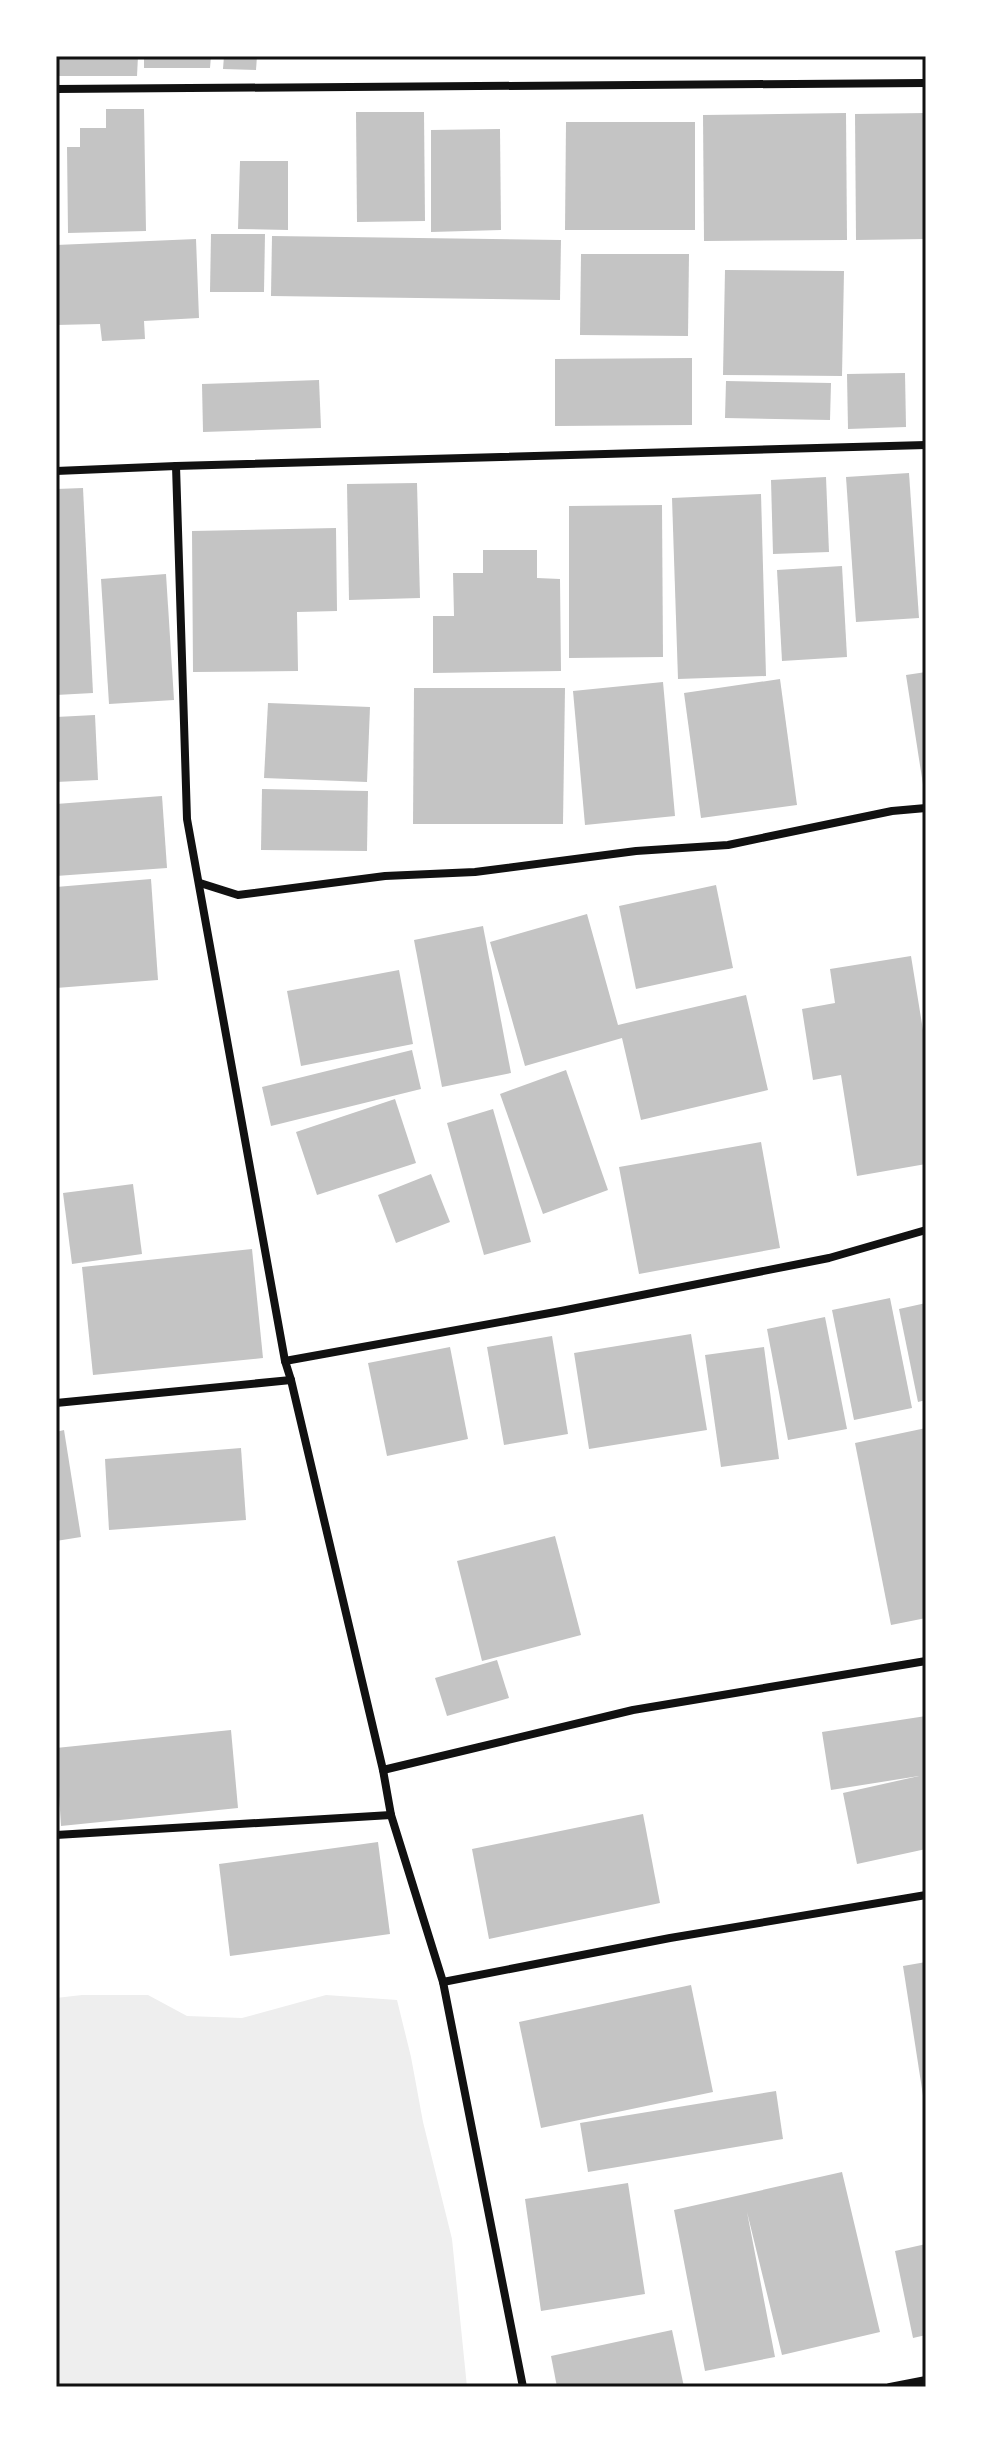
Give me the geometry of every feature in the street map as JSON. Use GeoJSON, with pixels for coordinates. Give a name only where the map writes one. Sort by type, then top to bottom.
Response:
{"type":"FeatureCollection","features":[{"type":"Feature","properties":{"kind":"street"},"geometry":{"type":"LineString","coordinates":[[56,89],[926,83]]}},
{"type":"Feature","properties":{"kind":"street"},"geometry":{"type":"LineString","coordinates":[[56,471],[926,445]]}},
{"type":"Feature","properties":{"kind":"street"},"geometry":{"type":"LineString","coordinates":[[176,466],[187,819],[285,1361],[383,1770],[391,1815],[443,1982],[523,2387]]}},
{"type":"Feature","properties":{"kind":"street"},"geometry":{"type":"LineString","coordinates":[[200,883],[238,895],[385,876],[475,872],[636,851],[728,845],[892,811],[926,808]]}},
{"type":"Feature","properties":{"kind":"street"},"geometry":{"type":"LineString","coordinates":[[285,1361],[829,1258],[926,1230]]}},
{"type":"Feature","properties":{"kind":"street"},"geometry":{"type":"LineString","coordinates":[[56,1403],[291,1380]]}},
{"type":"Feature","properties":{"kind":"street"},"geometry":{"type":"LineString","coordinates":[[383,1770],[633,1710],[926,1661]]}},
{"type":"Feature","properties":{"kind":"street"},"geometry":{"type":"LineString","coordinates":[[56,1835],[391,1815]]}},
{"type":"Feature","properties":{"kind":"street"},"geometry":{"type":"LineString","coordinates":[[443,1982],[670,1938],[926,1895]]}},
{"type":"Feature","properties":{"kind":"street"},"geometry":{"type":"LineString","coordinates":[[890,2387],[926,2380]]}},
{"type":"Feature","properties":{"kind":"shaded area"},"geometry":{"type":"Polygon","coordinates":[[[148,1995],[187,2016],[242,2018],[326,1995],[397,2000],[452,2239],[467,2387],[56,2387],[56,1998],[148,1995]]]}},
{"type":"Feature","properties":{"kind":"building"},"geometry":{"type":"Polygon","coordinates":[[[56,56],[138,56],[137,76],[56,76],[56,56]]]}},
{"type":"Feature","properties":{"kind":"building"},"geometry":{"type":"Polygon","coordinates":[[[144,56],[211,56],[210,68],[144,68],[144,56]]]}},
{"type":"Feature","properties":{"kind":"building"},"geometry":{"type":"Polygon","coordinates":[[[224,56],[257,56],[256,70],[223,69],[224,56]]]}},
{"type":"Feature","properties":{"kind":"building"},"geometry":{"type":"Polygon","coordinates":[[[106,109],[144,109],[146,231],[68,233],[67,147],[80,147],[80,128],[106,128],[106,109]]]}},
{"type":"Feature","properties":{"kind":"building"},"geometry":{"type":"Polygon","coordinates":[[[356,112],[424,112],[425,221],[357,222],[356,112]]]}},
{"type":"Feature","properties":{"kind":"building"},"geometry":{"type":"Polygon","coordinates":[[[846,113],[847,240],[704,241],[703,115],[846,113]]]}},
{"type":"Feature","properties":{"kind":"building"},"geometry":{"type":"Polygon","coordinates":[[[926,113],[926,239],[856,240],[855,114],[926,113]]]}},
{"type":"Feature","properties":{"kind":"building"},"geometry":{"type":"Polygon","coordinates":[[[566,122],[695,122],[695,230],[565,230],[566,122]]]}},
{"type":"Feature","properties":{"kind":"building"},"geometry":{"type":"Polygon","coordinates":[[[500,129],[501,230],[431,232],[431,130],[500,129]]]}},
{"type":"Feature","properties":{"kind":"building"},"geometry":{"type":"Polygon","coordinates":[[[240,161],[288,161],[288,230],[238,229],[240,161]]]}},
{"type":"Feature","properties":{"kind":"building"},"geometry":{"type":"Polygon","coordinates":[[[211,234],[265,234],[264,292],[210,292],[211,234]]]}},
{"type":"Feature","properties":{"kind":"building"},"geometry":{"type":"Polygon","coordinates":[[[272,236],[561,240],[560,300],[271,296],[272,236]]]}},
{"type":"Feature","properties":{"kind":"building"},"geometry":{"type":"Polygon","coordinates":[[[196,239],[199,318],[144,321],[145,339],[102,341],[100,324],[56,325],[56,245],[196,239]]]}},
{"type":"Feature","properties":{"kind":"building"},"geometry":{"type":"Polygon","coordinates":[[[581,254],[689,254],[688,336],[580,335],[581,254]]]}},
{"type":"Feature","properties":{"kind":"building"},"geometry":{"type":"Polygon","coordinates":[[[725,270],[844,271],[842,376],[723,375],[725,270]]]}},
{"type":"Feature","properties":{"kind":"building"},"geometry":{"type":"Polygon","coordinates":[[[692,358],[692,425],[555,426],[555,359],[692,358]]]}},
{"type":"Feature","properties":{"kind":"building"},"geometry":{"type":"Polygon","coordinates":[[[905,373],[906,427],[848,429],[847,374],[905,373]]]}},
{"type":"Feature","properties":{"kind":"building"},"geometry":{"type":"Polygon","coordinates":[[[319,380],[321,428],[203,432],[202,384],[319,380]]]}},
{"type":"Feature","properties":{"kind":"building"},"geometry":{"type":"Polygon","coordinates":[[[726,381],[831,383],[830,420],[725,418],[726,381]]]}},
{"type":"Feature","properties":{"kind":"building"},"geometry":{"type":"Polygon","coordinates":[[[909,473],[919,618],[856,622],[846,477],[909,473]]]}},
{"type":"Feature","properties":{"kind":"building"},"geometry":{"type":"Polygon","coordinates":[[[826,477],[829,552],[773,554],[771,480],[826,477]]]}},
{"type":"Feature","properties":{"kind":"building"},"geometry":{"type":"Polygon","coordinates":[[[417,483],[420,598],[349,600],[347,484],[417,483]]]}},
{"type":"Feature","properties":{"kind":"building"},"geometry":{"type":"Polygon","coordinates":[[[83,488],[93,693],[56,695],[56,489],[83,488]]]}},
{"type":"Feature","properties":{"kind":"building"},"geometry":{"type":"Polygon","coordinates":[[[761,494],[766,676],[678,679],[672,498],[761,494]]]}},
{"type":"Feature","properties":{"kind":"building"},"geometry":{"type":"Polygon","coordinates":[[[662,505],[663,657],[569,658],[569,506],[662,505]]]}},
{"type":"Feature","properties":{"kind":"building"},"geometry":{"type":"Polygon","coordinates":[[[336,528],[337,611],[297,612],[298,671],[193,672],[192,531],[336,528]]]}},
{"type":"Feature","properties":{"kind":"building"},"geometry":{"type":"Polygon","coordinates":[[[483,550],[537,550],[537,578],[560,579],[561,671],[433,673],[433,616],[454,616],[453,573],[483,573],[483,550]]]}},
{"type":"Feature","properties":{"kind":"building"},"geometry":{"type":"Polygon","coordinates":[[[842,566],[847,657],[782,661],[777,570],[842,566]]]}},
{"type":"Feature","properties":{"kind":"building"},"geometry":{"type":"Polygon","coordinates":[[[166,574],[174,700],[109,704],[101,579],[166,574]]]}},
{"type":"Feature","properties":{"kind":"building"},"geometry":{"type":"Polygon","coordinates":[[[926,672],[926,791],[924,791],[906,675],[926,672]]]}},
{"type":"Feature","properties":{"kind":"building"},"geometry":{"type":"Polygon","coordinates":[[[780,679],[797,805],[701,818],[684,693],[780,679]]]}},
{"type":"Feature","properties":{"kind":"building"},"geometry":{"type":"Polygon","coordinates":[[[663,682],[675,816],[585,825],[573,691],[663,682]]]}},
{"type":"Feature","properties":{"kind":"building"},"geometry":{"type":"Polygon","coordinates":[[[414,688],[565,688],[563,824],[413,824],[414,688]]]}},
{"type":"Feature","properties":{"kind":"building"},"geometry":{"type":"Polygon","coordinates":[[[268,703],[370,707],[367,782],[264,778],[268,703]]]}},
{"type":"Feature","properties":{"kind":"building"},"geometry":{"type":"Polygon","coordinates":[[[95,715],[98,780],[56,782],[56,717],[95,715]]]}},
{"type":"Feature","properties":{"kind":"building"},"geometry":{"type":"Polygon","coordinates":[[[262,789],[368,791],[367,851],[261,850],[262,789]]]}},
{"type":"Feature","properties":{"kind":"building"},"geometry":{"type":"Polygon","coordinates":[[[162,796],[167,868],[56,876],[56,804],[162,796]]]}},
{"type":"Feature","properties":{"kind":"building"},"geometry":{"type":"Polygon","coordinates":[[[151,879],[158,980],[56,988],[56,887],[151,879]]]}},
{"type":"Feature","properties":{"kind":"building"},"geometry":{"type":"Polygon","coordinates":[[[716,885],[733,968],[636,989],[619,906],[716,885]]]}},
{"type":"Feature","properties":{"kind":"building"},"geometry":{"type":"Polygon","coordinates":[[[587,914],[618,1025],[746,995],[768,1090],[641,1120],[622,1038],[525,1066],[490,942],[587,914]]]}},
{"type":"Feature","properties":{"kind":"building"},"geometry":{"type":"Polygon","coordinates":[[[483,926],[511,1073],[442,1087],[414,940],[483,926]]]}},
{"type":"Feature","properties":{"kind":"building"},"geometry":{"type":"Polygon","coordinates":[[[911,956],[926,1049],[926,1164],[857,1176],[841,1075],[813,1080],[802,1009],[835,1003],[830,969],[911,956]]]}},
{"type":"Feature","properties":{"kind":"building"},"geometry":{"type":"Polygon","coordinates":[[[399,970],[413,1044],[301,1066],[287,991],[399,970]]]}},
{"type":"Feature","properties":{"kind":"building"},"geometry":{"type":"Polygon","coordinates":[[[412,1050],[421,1089],[271,1126],[262,1087],[412,1050]]]}},
{"type":"Feature","properties":{"kind":"building"},"geometry":{"type":"Polygon","coordinates":[[[566,1070],[608,1190],[543,1214],[500,1094],[566,1070]]]}},
{"type":"Feature","properties":{"kind":"building"},"geometry":{"type":"Polygon","coordinates":[[[395,1099],[416,1163],[317,1195],[296,1132],[395,1099]]]}},
{"type":"Feature","properties":{"kind":"building"},"geometry":{"type":"Polygon","coordinates":[[[493,1109],[531,1242],[484,1255],[447,1123],[493,1109]]]}},
{"type":"Feature","properties":{"kind":"building"},"geometry":{"type":"Polygon","coordinates":[[[761,1142],[780,1248],[639,1274],[619,1167],[761,1142]]]}},
{"type":"Feature","properties":{"kind":"building"},"geometry":{"type":"Polygon","coordinates":[[[431,1174],[450,1222],[396,1243],[378,1195],[431,1174]]]}},
{"type":"Feature","properties":{"kind":"building"},"geometry":{"type":"Polygon","coordinates":[[[133,1184],[142,1254],[72,1264],[63,1193],[133,1184]]]}},
{"type":"Feature","properties":{"kind":"building"},"geometry":{"type":"Polygon","coordinates":[[[252,1249],[263,1358],[93,1375],[82,1267],[252,1249]]]}},
{"type":"Feature","properties":{"kind":"building"},"geometry":{"type":"Polygon","coordinates":[[[890,1298],[912,1408],[854,1420],[832,1310],[890,1298]]]}},
{"type":"Feature","properties":{"kind":"building"},"geometry":{"type":"Polygon","coordinates":[[[926,1303],[926,1400],[918,1402],[899,1309],[926,1303]]]}},
{"type":"Feature","properties":{"kind":"building"},"geometry":{"type":"Polygon","coordinates":[[[825,1317],[847,1429],[788,1440],[767,1329],[825,1317]]]}},
{"type":"Feature","properties":{"kind":"building"},"geometry":{"type":"Polygon","coordinates":[[[691,1334],[707,1430],[589,1449],[574,1353],[691,1334]]]}},
{"type":"Feature","properties":{"kind":"building"},"geometry":{"type":"Polygon","coordinates":[[[552,1336],[568,1434],[504,1445],[487,1347],[552,1336]]]}},
{"type":"Feature","properties":{"kind":"building"},"geometry":{"type":"Polygon","coordinates":[[[450,1347],[468,1439],[387,1456],[368,1363],[450,1347]]]}},
{"type":"Feature","properties":{"kind":"building"},"geometry":{"type":"Polygon","coordinates":[[[764,1347],[779,1459],[721,1467],[705,1355],[764,1347]]]}},
{"type":"Feature","properties":{"kind":"building"},"geometry":{"type":"Polygon","coordinates":[[[926,1428],[926,1618],[891,1625],[855,1443],[926,1428]]]}},
{"type":"Feature","properties":{"kind":"building"},"geometry":{"type":"Polygon","coordinates":[[[64,1430],[81,1537],[56,1541],[56,1432],[64,1430]]]}},
{"type":"Feature","properties":{"kind":"building"},"geometry":{"type":"Polygon","coordinates":[[[241,1448],[246,1520],[109,1530],[105,1459],[241,1448]]]}},
{"type":"Feature","properties":{"kind":"building"},"geometry":{"type":"Polygon","coordinates":[[[555,1536],[581,1635],[482,1661],[457,1561],[555,1536]]]}},
{"type":"Feature","properties":{"kind":"building"},"geometry":{"type":"Polygon","coordinates":[[[497,1660],[509,1698],[447,1716],[435,1678],[497,1660]]]}},
{"type":"Feature","properties":{"kind":"building"},"geometry":{"type":"Polygon","coordinates":[[[926,1716],[926,1849],[857,1864],[843,1793],[919,1776],[831,1790],[822,1732],[926,1716]]]}},
{"type":"Feature","properties":{"kind":"building"},"geometry":{"type":"Polygon","coordinates":[[[231,1730],[238,1808],[61,1826],[56,1748],[231,1730]]]}},
{"type":"Feature","properties":{"kind":"building"},"geometry":{"type":"Polygon","coordinates":[[[643,1814],[660,1903],[489,1939],[472,1849],[643,1814]]]}},
{"type":"Feature","properties":{"kind":"building"},"geometry":{"type":"Polygon","coordinates":[[[378,1842],[390,1934],[230,1956],[219,1864],[378,1842]]]}},
{"type":"Feature","properties":{"kind":"building"},"geometry":{"type":"Polygon","coordinates":[[[926,1962],[926,2101],[924,2102],[903,1966],[926,1962]]]}},
{"type":"Feature","properties":{"kind":"building"},"geometry":{"type":"Polygon","coordinates":[[[691,1985],[713,2092],[541,2128],[519,2022],[691,1985]]]}},
{"type":"Feature","properties":{"kind":"building"},"geometry":{"type":"Polygon","coordinates":[[[776,2091],[783,2139],[588,2172],[580,2123],[776,2091]]]}},
{"type":"Feature","properties":{"kind":"building"},"geometry":{"type":"Polygon","coordinates":[[[842,2172],[880,2332],[782,2355],[747,2212],[775,2357],[705,2371],[674,2210],[842,2172]]]}},
{"type":"Feature","properties":{"kind":"building"},"geometry":{"type":"Polygon","coordinates":[[[628,2183],[645,2294],[541,2311],[525,2199],[628,2183]]]}},
{"type":"Feature","properties":{"kind":"building"},"geometry":{"type":"Polygon","coordinates":[[[926,2244],[926,2335],[913,2338],[895,2251],[926,2244]]]}},
{"type":"Feature","properties":{"kind":"building"},"geometry":{"type":"Polygon","coordinates":[[[672,2330],[684,2387],[557,2387],[551,2356],[672,2330]]]}}]}
